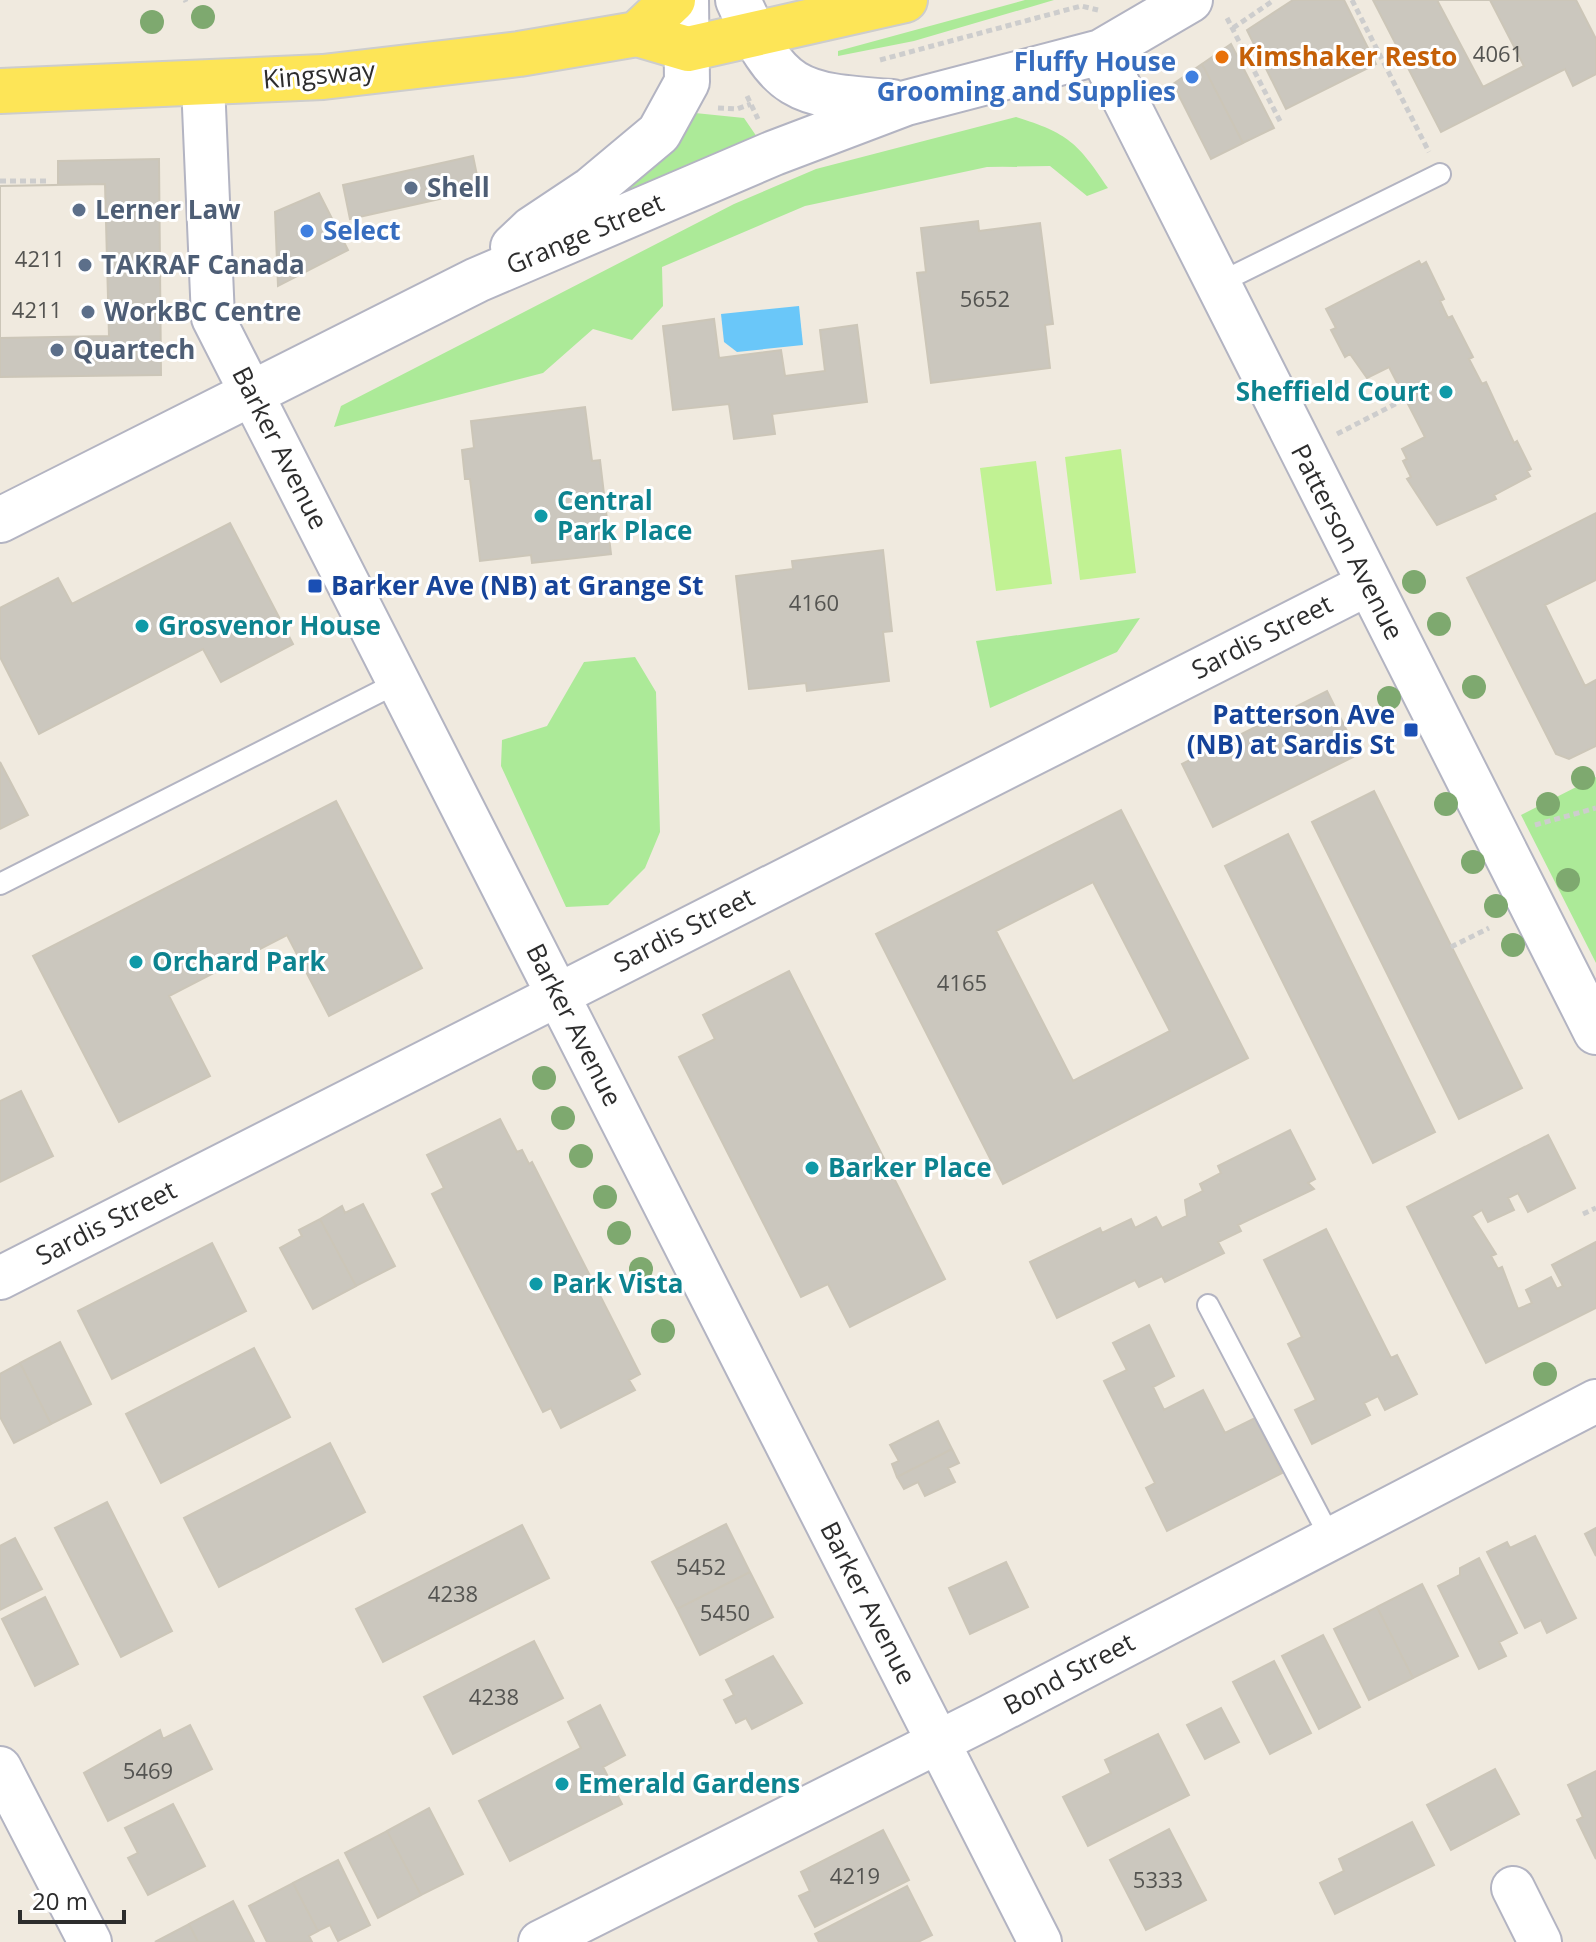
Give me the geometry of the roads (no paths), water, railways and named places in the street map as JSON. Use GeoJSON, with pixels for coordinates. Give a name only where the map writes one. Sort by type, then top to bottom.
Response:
{"type":"FeatureCollection","features":[{"type":"Feature","properties":{"kind":"main road"},"geometry":{"type":"LineString","coordinates":[[637,34],[673,0]]}},
{"type":"Feature","properties":{"kind":"main road","name":"Kingsway"},"geometry":{"type":"LineString","coordinates":[[0,91],[323,77],[449,63],[637,34],[688,49],[746,17],[905,0]]}},
{"type":"Feature","properties":{"kind":"street"},"geometry":{"type":"LineString","coordinates":[[477,280],[532,229],[592,189],[659,133],[687,82],[686,0]]}},
{"type":"Feature","properties":{"kind":"street","name":"Grange Street"},"geometry":{"type":"LineString","coordinates":[[0,520],[477,280],[774,153],[1103,32],[1208,9]]}},
{"type":"Feature","properties":{"kind":"street"},"geometry":{"type":"LineString","coordinates":[[746,17],[768,60],[787,81],[802,91],[831,98],[906,103]]}},
{"type":"Feature","properties":{"kind":"street","name":"Patterson Avenue"},"geometry":{"type":"LineString","coordinates":[[1103,32],[1217,284],[1596,1032]]}},
{"type":"Feature","properties":{"kind":"street","name":"Barker Avenue"},"geometry":{"type":"LineString","coordinates":[[203,84],[213,318],[1040,1942]]}},
{"type":"Feature","properties":{"kind":"street","name":"Sardis Street"},"geometry":{"type":"LineString","coordinates":[[0,1278],[1368,584]]}},
{"type":"Feature","properties":{"kind":"street","name":"Bond Street"},"geometry":{"type":"LineString","coordinates":[[540,1942],[1596,1401]]}},
{"type":"Feature","properties":{"kind":"street"},"geometry":{"type":"LineString","coordinates":[[0,1768],[90,1942]]}},
{"type":"Feature","properties":{"kind":"street"},"geometry":{"type":"LineString","coordinates":[[1513,1888],[1540,1942]]}},
{"type":"Feature","properties":{"kind":"lane"},"geometry":{"type":"LineString","coordinates":[[1217,284],[1440,174]]}},
{"type":"Feature","properties":{"kind":"lane"},"geometry":{"type":"LineString","coordinates":[[0,884],[399,682]]}},
{"type":"Feature","properties":{"kind":"lane"},"geometry":{"type":"LineString","coordinates":[[1208,1305],[1330,1537]]}},
{"type":"Feature","properties":{"kind":"water"},"geometry":{"type":"Polygon","coordinates":[[[799,306],[803,345],[737,352],[724,342],[721,314],[799,306]]]}},
{"type":"Feature","properties":{"kind":"place","name":"Kimshaker Resto"},"geometry":{"type":"Point","coordinates":[1222,57]}},
{"type":"Feature","properties":{"kind":"place","name":"Fluffy House Grooming and Supplies"},"geometry":{"type":"Point","coordinates":[1192,77]}},
{"type":"Feature","properties":{"kind":"place","name":"Shell"},"geometry":{"type":"Point","coordinates":[411,188]}},
{"type":"Feature","properties":{"kind":"place","name":"Lerner Law"},"geometry":{"type":"Point","coordinates":[79,210]}},
{"type":"Feature","properties":{"kind":"place","name":"Select"},"geometry":{"type":"Point","coordinates":[307,231]}},
{"type":"Feature","properties":{"kind":"place","name":"TAKRAF Canada"},"geometry":{"type":"Point","coordinates":[85,265]}},
{"type":"Feature","properties":{"kind":"place","name":"WorkBC Centre"},"geometry":{"type":"Point","coordinates":[88,312]}},
{"type":"Feature","properties":{"kind":"place","name":"Quartech"},"geometry":{"type":"Point","coordinates":[57,350]}},
{"type":"Feature","properties":{"kind":"place","name":"Sheffield Court"},"geometry":{"type":"Point","coordinates":[1446,392]}},
{"type":"Feature","properties":{"kind":"place","name":"Central Park Place"},"geometry":{"type":"Point","coordinates":[541,516]}},
{"type":"Feature","properties":{"kind":"place","name":"Barker Ave (NB) at Grange St"},"geometry":{"type":"Point","coordinates":[315,586]}},
{"type":"Feature","properties":{"kind":"place","name":"Grosvenor House"},"geometry":{"type":"Point","coordinates":[142,626]}},
{"type":"Feature","properties":{"kind":"place","name":"Patterson Ave (NB) at Sardis St"},"geometry":{"type":"Point","coordinates":[1411,730]}},
{"type":"Feature","properties":{"kind":"place","name":"Orchard Park"},"geometry":{"type":"Point","coordinates":[136,962]}},
{"type":"Feature","properties":{"kind":"place","name":"Barker Place"},"geometry":{"type":"Point","coordinates":[812,1168]}},
{"type":"Feature","properties":{"kind":"place","name":"Park Vista"},"geometry":{"type":"Point","coordinates":[536,1284]}},
{"type":"Feature","properties":{"kind":"place","name":"Emerald Gardens"},"geometry":{"type":"Point","coordinates":[562,1784]}}]}
